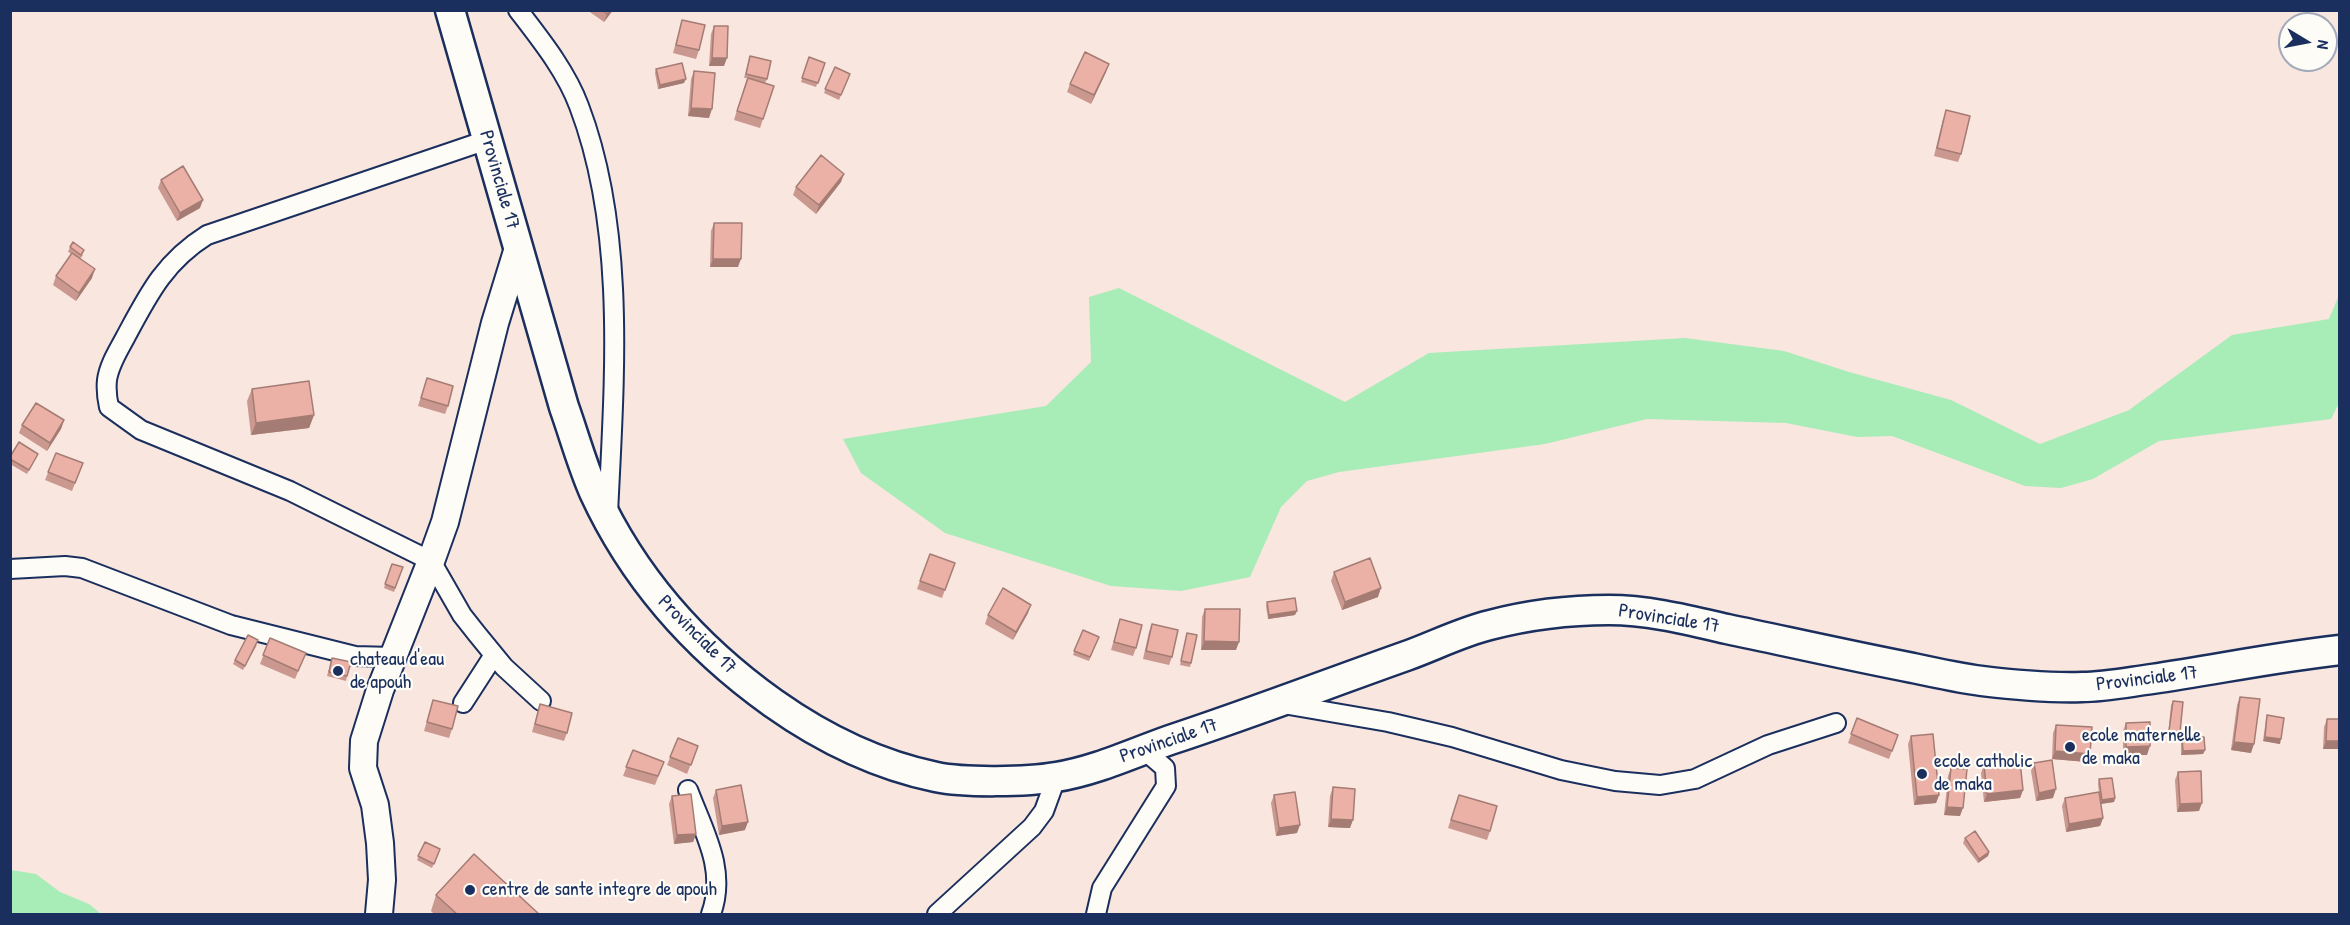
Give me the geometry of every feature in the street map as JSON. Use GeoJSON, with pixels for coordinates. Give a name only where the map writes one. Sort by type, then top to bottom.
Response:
{"type":"FeatureCollection","features":[{"type":"Feature","properties":{"kind":"main road","name":"Provinciale 17"},"geometry":{"type":"LineString","coordinates":[[450,10],[582,461],[608,519],[671,614],[747,684],[796,720],[842,744],[939,778],[994,781],[1056,778],[1101,765],[1278,704],[1487,625],[1543,615],[1609,610],[1659,614],[1977,681],[2021,685],[2082,687],[2108,685],[2195,674],[2302,654],[2340,650]]}},
{"type":"Feature","properties":{"kind":"street"},"geometry":{"type":"LineString","coordinates":[[518,10],[548,49],[579,104],[601,181],[610,249],[615,359],[608,519]]}},
{"type":"Feature","properties":{"kind":"street"},"geometry":{"type":"LineString","coordinates":[[487,140],[207,235],[177,257],[162,273],[150,292],[115,358],[107,380],[109,407],[141,430],[290,491],[431,561],[462,615],[494,655],[541,701]]}},
{"type":"Feature","properties":{"kind":"street"},"geometry":{"type":"LineString","coordinates":[[379,915],[382,879],[381,843],[375,805],[363,768],[364,741],[393,657],[445,522],[495,323],[518,248]]}},
{"type":"Feature","properties":{"kind":"street"},"geometry":{"type":"LineString","coordinates":[[10,569],[65,566],[81,568],[231,625],[355,656],[393,657]]}},
{"type":"Feature","properties":{"kind":"street"},"geometry":{"type":"LineString","coordinates":[[463,703],[494,655]]}},
{"type":"Feature","properties":{"kind":"street"},"geometry":{"type":"LineString","coordinates":[[1278,704],[1407,726],[1561,770],[1615,781],[1660,785],[1695,779],[1768,745],[1836,723]]}},
{"type":"Feature","properties":{"kind":"street"},"geometry":{"type":"LineString","coordinates":[[1096,915],[1101,888],[1127,851],[1166,786],[1165,768],[1143,749]]}},
{"type":"Feature","properties":{"kind":"street"},"geometry":{"type":"LineString","coordinates":[[937,915],[1032,827],[1044,811],[1056,778]]}},
{"type":"Feature","properties":{"kind":"street"},"geometry":{"type":"LineString","coordinates":[[688,790],[716,865],[717,898],[711,915]]}},
{"type":"Feature","properties":{"kind":"green space"},"geometry":{"type":"Polygon","coordinates":[[[1119,288],[1345,402],[1429,353],[1685,338],[1784,351],[1849,372],[1951,400],[2040,444],[2129,410],[2232,335],[2329,319],[2339,295],[2339,403],[2331,419],[2159,441],[2093,479],[2061,488],[2025,486],[1892,436],[1857,437],[1786,423],[1647,419],[1545,444],[1339,472],[1307,481],[1281,507],[1250,577],[1181,591],[1111,586],[945,533],[861,473],[843,439],[1046,406],[1091,362],[1089,297],[1119,288]]]}},
{"type":"Feature","properties":{"kind":"green space"},"geometry":{"type":"Polygon","coordinates":[[[11,870],[36,874],[60,892],[89,904],[101,914],[11,914],[11,870]]]}},
{"type":"Feature","properties":{"kind":"building"},"geometry":{"type":"Polygon","coordinates":[[[682,20],[705,25],[699,50],[676,45],[682,20]]]}},
{"type":"Feature","properties":{"kind":"building"},"geometry":{"type":"Polygon","coordinates":[[[714,26],[728,26],[727,58],[712,58],[714,26]]]}},
{"type":"Feature","properties":{"kind":"building"},"geometry":{"type":"Polygon","coordinates":[[[1085,52],[1109,64],[1094,95],[1070,84],[1085,52]]]}},
{"type":"Feature","properties":{"kind":"building"},"geometry":{"type":"Polygon","coordinates":[[[750,56],[771,61],[767,79],[746,74],[750,56]]]}},
{"type":"Feature","properties":{"kind":"building"},"geometry":{"type":"Polygon","coordinates":[[[809,57],[825,63],[818,83],[802,78],[809,57]]]}},
{"type":"Feature","properties":{"kind":"building"},"geometry":{"type":"Polygon","coordinates":[[[682,63],[686,79],[660,85],[656,69],[682,63]]]}},
{"type":"Feature","properties":{"kind":"building"},"geometry":{"type":"Polygon","coordinates":[[[835,67],[850,74],[841,95],[825,89],[835,67]]]}},
{"type":"Feature","properties":{"kind":"building"},"geometry":{"type":"Polygon","coordinates":[[[694,71],[715,73],[712,109],[691,108],[694,71]]]}},
{"type":"Feature","properties":{"kind":"building"},"geometry":{"type":"Polygon","coordinates":[[[748,78],[774,86],[763,119],[737,111],[748,78]]]}},
{"type":"Feature","properties":{"kind":"building"},"geometry":{"type":"Polygon","coordinates":[[[1946,110],[1970,116],[1961,154],[1937,148],[1946,110]]]}},
{"type":"Feature","properties":{"kind":"building"},"geometry":{"type":"Polygon","coordinates":[[[821,155],[844,174],[819,205],[796,187],[821,155]]]}},
{"type":"Feature","properties":{"kind":"building"},"geometry":{"type":"Polygon","coordinates":[[[183,166],[203,200],[180,213],[161,180],[183,166]]]}},
{"type":"Feature","properties":{"kind":"building"},"geometry":{"type":"Polygon","coordinates":[[[714,223],[742,223],[741,259],[713,259],[714,223]]]}},
{"type":"Feature","properties":{"kind":"building"},"geometry":{"type":"Polygon","coordinates":[[[73,242],[84,250],[81,255],[70,247],[73,242]]]}},
{"type":"Feature","properties":{"kind":"building"},"geometry":{"type":"Polygon","coordinates":[[[72,253],[95,269],[79,293],[56,276],[72,253]]]}},
{"type":"Feature","properties":{"kind":"building"},"geometry":{"type":"Polygon","coordinates":[[[427,378],[453,386],[448,406],[421,398],[427,378]]]}},
{"type":"Feature","properties":{"kind":"building"},"geometry":{"type":"Polygon","coordinates":[[[309,381],[314,415],[256,423],[252,389],[309,381]]]}},
{"type":"Feature","properties":{"kind":"building"},"geometry":{"type":"Polygon","coordinates":[[[36,403],[64,420],[50,443],[22,425],[36,403]]]}},
{"type":"Feature","properties":{"kind":"building"},"geometry":{"type":"Polygon","coordinates":[[[19,442],[38,454],[29,470],[10,459],[19,442]]]}},
{"type":"Feature","properties":{"kind":"building"},"geometry":{"type":"Polygon","coordinates":[[[56,453],[83,463],[75,483],[48,472],[56,453]]]}},
{"type":"Feature","properties":{"kind":"building"},"geometry":{"type":"Polygon","coordinates":[[[930,554],[955,563],[945,590],[920,581],[930,554]]]}},
{"type":"Feature","properties":{"kind":"building"},"geometry":{"type":"Polygon","coordinates":[[[1370,558],[1381,588],[1345,602],[1334,572],[1370,558]]]}},
{"type":"Feature","properties":{"kind":"building"},"geometry":{"type":"Polygon","coordinates":[[[392,564],[403,567],[395,588],[385,584],[392,564]]]}},
{"type":"Feature","properties":{"kind":"building"},"geometry":{"type":"Polygon","coordinates":[[[1003,588],[1031,605],[1016,632],[988,615],[1003,588]]]}},
{"type":"Feature","properties":{"kind":"building"},"geometry":{"type":"Polygon","coordinates":[[[1295,598],[1297,611],[1269,615],[1267,602],[1295,598]]]}},
{"type":"Feature","properties":{"kind":"building"},"geometry":{"type":"Polygon","coordinates":[[[1205,609],[1240,609],[1239,642],[1204,641],[1205,609]]]}},
{"type":"Feature","properties":{"kind":"building"},"geometry":{"type":"Polygon","coordinates":[[[1120,619],[1142,625],[1136,648],[1114,642],[1120,619]]]}},
{"type":"Feature","properties":{"kind":"building"},"geometry":{"type":"Polygon","coordinates":[[[1152,624],[1178,630],[1172,657],[1146,651],[1152,624]]]}},
{"type":"Feature","properties":{"kind":"building"},"geometry":{"type":"Polygon","coordinates":[[[1083,630],[1099,637],[1090,657],[1074,651],[1083,630]]]}},
{"type":"Feature","properties":{"kind":"building"},"geometry":{"type":"Polygon","coordinates":[[[1187,633],[1197,635],[1191,663],[1181,661],[1187,633]]]}},
{"type":"Feature","properties":{"kind":"building"},"geometry":{"type":"Polygon","coordinates":[[[248,635],[258,640],[245,666],[235,660],[248,635]]]}},
{"type":"Feature","properties":{"kind":"building"},"geometry":{"type":"Polygon","coordinates":[[[270,638],[306,653],[298,671],[263,655],[270,638]]]}},
{"type":"Feature","properties":{"kind":"building","name":"chateau d'eau de apouh"},"geometry":{"type":"Polygon","coordinates":[[[332,658],[351,662],[347,676],[329,672],[332,658]]]}},
{"type":"Feature","properties":{"kind":"building"},"geometry":{"type":"Polygon","coordinates":[[[2240,697],[2260,699],[2254,744],[2234,742],[2240,697]]]}},
{"type":"Feature","properties":{"kind":"building"},"geometry":{"type":"Polygon","coordinates":[[[433,700],[458,706],[452,729],[427,722],[433,700]]]}},
{"type":"Feature","properties":{"kind":"building"},"geometry":{"type":"Polygon","coordinates":[[[2173,701],[2183,702],[2180,732],[2169,731],[2173,701]]]}},
{"type":"Feature","properties":{"kind":"building"},"geometry":{"type":"Polygon","coordinates":[[[540,704],[572,713],[567,733],[535,724],[540,704]]]}},
{"type":"Feature","properties":{"kind":"building"},"geometry":{"type":"Polygon","coordinates":[[[2267,715],[2284,718],[2281,739],[2265,737],[2267,715]]]}},
{"type":"Feature","properties":{"kind":"building"},"geometry":{"type":"Polygon","coordinates":[[[1857,718],[1898,735],[1892,751],[1851,734],[1857,718]]]}},
{"type":"Feature","properties":{"kind":"building"},"geometry":{"type":"Polygon","coordinates":[[[2327,719],[2340,719],[2340,741],[2326,741],[2327,719]]]}},
{"type":"Feature","properties":{"kind":"building"},"geometry":{"type":"Polygon","coordinates":[[[2150,722],[2150,746],[2126,747],[2126,723],[2150,722]]]}},
{"type":"Feature","properties":{"kind":"building","name":"ecole maternelle de maka"},"geometry":{"type":"Polygon","coordinates":[[[2056,725],[2092,727],[2090,754],[2055,751],[2056,725]]]}},
{"type":"Feature","properties":{"kind":"building","name":"ecole catholic de maka"},"geometry":{"type":"Polygon","coordinates":[[[1933,734],[1939,795],[1917,797],[1911,736],[1933,734]]]}},
{"type":"Feature","properties":{"kind":"building"},"geometry":{"type":"Polygon","coordinates":[[[2204,737],[2205,750],[2183,751],[2182,738],[2204,737]]]}},
{"type":"Feature","properties":{"kind":"building"},"geometry":{"type":"Polygon","coordinates":[[[678,738],[698,746],[691,765],[670,757],[678,738]]]}},
{"type":"Feature","properties":{"kind":"building"},"geometry":{"type":"Polygon","coordinates":[[[633,750],[664,762],[658,776],[626,767],[633,750]]]}},
{"type":"Feature","properties":{"kind":"building"},"geometry":{"type":"Polygon","coordinates":[[[2052,760],[2056,789],[2039,793],[2034,763],[2052,760]]]}},
{"type":"Feature","properties":{"kind":"building"},"geometry":{"type":"Polygon","coordinates":[[[2020,761],[2023,790],[1987,794],[1984,765],[2020,761]]]}},
{"type":"Feature","properties":{"kind":"building"},"geometry":{"type":"Polygon","coordinates":[[[1951,768],[1967,769],[1963,808],[1947,807],[1951,768]]]}},
{"type":"Feature","properties":{"kind":"building"},"geometry":{"type":"Polygon","coordinates":[[[2201,771],[2202,803],[2180,804],[2178,772],[2201,771]]]}},
{"type":"Feature","properties":{"kind":"building"},"geometry":{"type":"Polygon","coordinates":[[[2112,778],[2115,798],[2102,800],[2099,779],[2112,778]]]}},
{"type":"Feature","properties":{"kind":"building"},"geometry":{"type":"Polygon","coordinates":[[[741,785],[748,822],[722,826],[716,790],[741,785]]]}},
{"type":"Feature","properties":{"kind":"building"},"geometry":{"type":"Polygon","coordinates":[[[1333,787],[1355,789],[1353,820],[1331,819],[1333,787]]]}},
{"type":"Feature","properties":{"kind":"building"},"geometry":{"type":"Polygon","coordinates":[[[1295,792],[1300,825],[1279,828],[1274,795],[1295,792]]]}},
{"type":"Feature","properties":{"kind":"building"},"geometry":{"type":"Polygon","coordinates":[[[2099,792],[2103,818],[2069,824],[2065,798],[2099,792]]]}},
{"type":"Feature","properties":{"kind":"building"},"geometry":{"type":"Polygon","coordinates":[[[691,794],[696,834],[677,835],[672,796],[691,794]]]}},
{"type":"Feature","properties":{"kind":"building"},"geometry":{"type":"Polygon","coordinates":[[[1459,795],[1497,806],[1490,831],[1451,820],[1459,795]]]}},
{"type":"Feature","properties":{"kind":"building"},"geometry":{"type":"Polygon","coordinates":[[[1975,831],[1989,852],[1979,859],[1965,838],[1975,831]]]}},
{"type":"Feature","properties":{"kind":"building"},"geometry":{"type":"Polygon","coordinates":[[[425,842],[440,849],[434,864],[418,856],[425,842]]]}},
{"type":"Feature","properties":{"kind":"building"},"geometry":{"type":"Polygon","coordinates":[[[474,854],[540,915],[458,915],[436,895],[474,854]]]}},
{"type":"Feature","properties":{"kind":"place","name":"chateau d'eau de apouh"},"geometry":{"type":"Point","coordinates":[338,671]}},
{"type":"Feature","properties":{"kind":"place","name":"ecole maternelle de maka"},"geometry":{"type":"Point","coordinates":[2070,747]}},
{"type":"Feature","properties":{"kind":"place","name":"ecole catholic de maka"},"geometry":{"type":"Point","coordinates":[1922,774]}},
{"type":"Feature","properties":{"kind":"place","name":"centre de sante integre de apouh"},"geometry":{"type":"Point","coordinates":[470,890]}}]}
